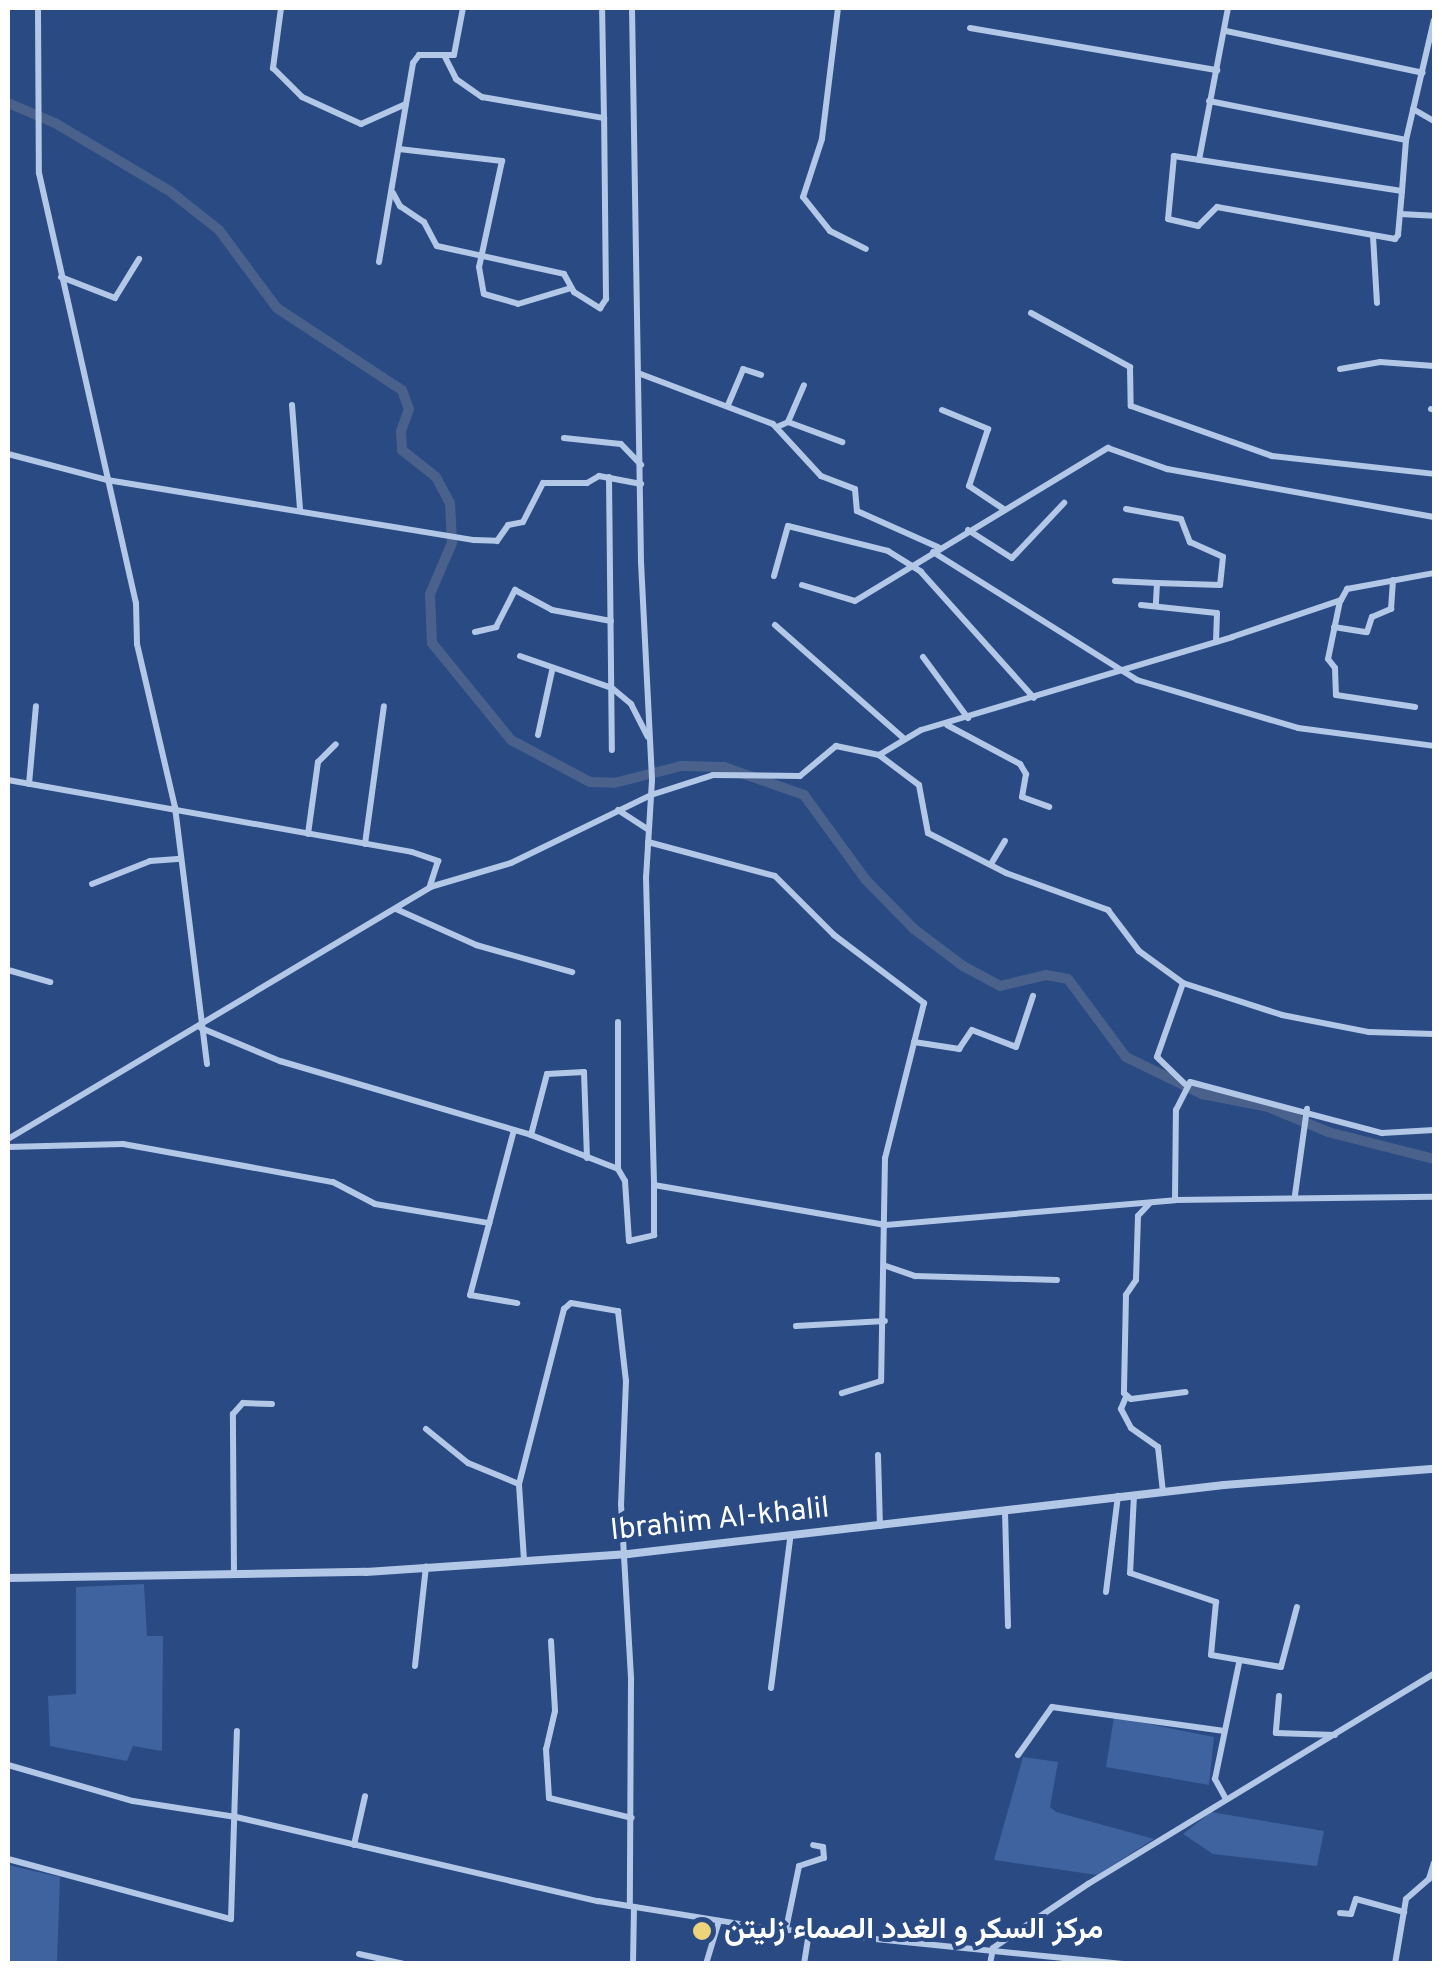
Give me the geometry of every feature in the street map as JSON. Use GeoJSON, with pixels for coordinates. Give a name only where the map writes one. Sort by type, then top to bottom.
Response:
{"type":"FeatureCollection","features":[{"type":"Feature","properties":{"kind":"street"},"geometry":{"type":"LineString","coordinates":[[38,8],[36,153],[59,276],[107,480],[175,807],[206,1064]]}},
{"type":"Feature","properties":{"kind":"street"},"geometry":{"type":"LineString","coordinates":[[280,8],[272,68],[302,97],[361,124],[406,104]]}},
{"type":"Feature","properties":{"kind":"street"},"geometry":{"type":"LineString","coordinates":[[379,262],[416,57],[446,58],[457,50],[462,8]]}},
{"type":"Feature","properties":{"kind":"street"},"geometry":{"type":"LineString","coordinates":[[393,192],[400,206],[424,222],[434,244],[485,259],[564,274],[571,288],[596,307],[604,305],[602,8]]}},
{"type":"Feature","properties":{"kind":"street"},"geometry":{"type":"LineString","coordinates":[[200,1028],[384,1096],[531,1135],[618,1170],[626,1180],[630,1242],[654,1236],[648,842],[651,795],[632,8]]}},
{"type":"Feature","properties":{"kind":"street"},"geometry":{"type":"LineString","coordinates":[[838,8],[825,122],[802,197],[830,232],[866,249]]}},
{"type":"Feature","properties":{"kind":"street"},"geometry":{"type":"LineString","coordinates":[[1199,160],[1228,8]]}},
{"type":"Feature","properties":{"kind":"street"},"geometry":{"type":"LineString","coordinates":[[1402,191],[1174,156],[1172,225],[1198,226],[1217,207],[1395,239],[1400,214],[1402,191],[1406,140],[1434,20]]}},
{"type":"Feature","properties":{"kind":"street"},"geometry":{"type":"LineString","coordinates":[[970,28],[1217,70]]}},
{"type":"Feature","properties":{"kind":"street"},"geometry":{"type":"LineString","coordinates":[[1226,31],[1422,73]]}},
{"type":"Feature","properties":{"kind":"street"},"geometry":{"type":"LineString","coordinates":[[446,58],[456,80],[482,97],[604,118]]}},
{"type":"Feature","properties":{"kind":"street"},"geometry":{"type":"LineString","coordinates":[[1210,100],[1406,140]]}},
{"type":"Feature","properties":{"kind":"street"},"geometry":{"type":"LineString","coordinates":[[1413,109],[1434,121]]}},
{"type":"Feature","properties":{"kind":"street"},"geometry":{"type":"LineString","coordinates":[[399,149],[502,161],[485,259],[480,267],[484,294],[518,304],[571,288]]}},
{"type":"Feature","properties":{"kind":"street"},"geometry":{"type":"LineString","coordinates":[[1400,214],[1434,216]]}},
{"type":"Feature","properties":{"kind":"street"},"geometry":{"type":"LineString","coordinates":[[1373,236],[1376,303]]}},
{"type":"Feature","properties":{"kind":"street"},"geometry":{"type":"LineString","coordinates":[[59,276],[115,298],[140,259]]}},
{"type":"Feature","properties":{"kind":"street"},"geometry":{"type":"LineString","coordinates":[[1030,313],[1130,367],[1131,406],[1272,456],[1434,474]]}},
{"type":"Feature","properties":{"kind":"street"},"geometry":{"type":"LineString","coordinates":[[1340,368],[1434,366]]}},
{"type":"Feature","properties":{"kind":"street"},"geometry":{"type":"LineString","coordinates":[[727,405],[743,369],[761,376]]}},
{"type":"Feature","properties":{"kind":"street"},"geometry":{"type":"LineString","coordinates":[[638,372],[777,427],[821,476],[855,489],[857,511],[936,549],[1137,680],[1248,716],[1434,746]]}},
{"type":"Feature","properties":{"kind":"street"},"geometry":{"type":"LineString","coordinates":[[777,427],[788,422],[804,385]]}},
{"type":"Feature","properties":{"kind":"street"},"geometry":{"type":"LineString","coordinates":[[292,405],[300,510]]}},
{"type":"Feature","properties":{"kind":"street"},"geometry":{"type":"LineString","coordinates":[[942,410],[988,430],[970,486],[1006,510]]}},
{"type":"Feature","properties":{"kind":"street"},"geometry":{"type":"LineString","coordinates":[[788,422],[842,442]]}},
{"type":"Feature","properties":{"kind":"street"},"geometry":{"type":"LineString","coordinates":[[564,438],[621,444],[642,466]]}},
{"type":"Feature","properties":{"kind":"street"},"geometry":{"type":"LineString","coordinates":[[802,585],[852,602],[1108,448],[1184,472],[1434,517]]}},
{"type":"Feature","properties":{"kind":"street"},"geometry":{"type":"LineString","coordinates":[[8,454],[107,480],[300,510],[422,535],[494,541],[508,525],[523,522],[538,486],[608,478],[641,484]]}},
{"type":"Feature","properties":{"kind":"street"},"geometry":{"type":"LineString","coordinates":[[608,478],[612,750]]}},
{"type":"Feature","properties":{"kind":"street"},"geometry":{"type":"LineString","coordinates":[[968,530],[1012,558],[1064,502]]}},
{"type":"Feature","properties":{"kind":"street"},"geometry":{"type":"LineString","coordinates":[[1115,581],[1220,585],[1222,555],[1190,542],[1181,519],[1126,509]]}},
{"type":"Feature","properties":{"kind":"street"},"geometry":{"type":"LineString","coordinates":[[774,576],[788,526],[888,551],[912,565],[1034,698]]}},
{"type":"Feature","properties":{"kind":"street"},"geometry":{"type":"LineString","coordinates":[[1415,707],[1336,695],[1335,668],[1328,659],[1340,600],[1347,589],[1434,572]]}},
{"type":"Feature","properties":{"kind":"street"},"geometry":{"type":"LineString","coordinates":[[1334,627],[1367,632],[1372,617],[1391,609],[1393,580]]}},
{"type":"Feature","properties":{"kind":"street"},"geometry":{"type":"LineString","coordinates":[[1156,605],[1157,583]]}},
{"type":"Feature","properties":{"kind":"street"},"geometry":{"type":"LineString","coordinates":[[475,632],[496,628],[515,590],[552,610],[611,621]]}},
{"type":"Feature","properties":{"kind":"street"},"geometry":{"type":"LineString","coordinates":[[879,755],[903,738],[1340,600]]}},
{"type":"Feature","properties":{"kind":"street"},"geometry":{"type":"LineString","coordinates":[[1141,605],[1217,613],[1216,642]]}},
{"type":"Feature","properties":{"kind":"street"},"geometry":{"type":"LineString","coordinates":[[775,625],[903,738]]}},
{"type":"Feature","properties":{"kind":"street"},"geometry":{"type":"LineString","coordinates":[[520,656],[552,671],[612,688],[631,704],[650,743]]}},
{"type":"Feature","properties":{"kind":"street"},"geometry":{"type":"LineString","coordinates":[[923,657],[968,718]]}},
{"type":"Feature","properties":{"kind":"street"},"geometry":{"type":"LineString","coordinates":[[538,736],[552,671]]}},
{"type":"Feature","properties":{"kind":"street"},"geometry":{"type":"LineString","coordinates":[[29,784],[36,706]]}},
{"type":"Feature","properties":{"kind":"street"},"geometry":{"type":"LineString","coordinates":[[365,844],[384,706]]}},
{"type":"Feature","properties":{"kind":"street"},"geometry":{"type":"LineString","coordinates":[[946,725],[1020,764],[1026,774],[1022,797],[1049,807]]}},
{"type":"Feature","properties":{"kind":"street"},"geometry":{"type":"LineString","coordinates":[[308,834],[318,762],[336,744]]}},
{"type":"Feature","properties":{"kind":"street"},"geometry":{"type":"LineString","coordinates":[[8,1139],[200,1028],[430,887],[511,863],[651,795],[713,776],[800,776],[836,746],[879,755],[920,786],[925,830],[991,864],[1108,910],[1140,952],[1183,983],[1282,1015],[1370,1032],[1434,1034]]}},
{"type":"Feature","properties":{"kind":"street"},"geometry":{"type":"LineString","coordinates":[[8,780],[175,807],[437,860],[430,887]]}},
{"type":"Feature","properties":{"kind":"street"},"geometry":{"type":"LineString","coordinates":[[618,810],[648,829]]}},
{"type":"Feature","properties":{"kind":"street"},"geometry":{"type":"LineString","coordinates":[[991,864],[1005,841]]}},
{"type":"Feature","properties":{"kind":"street"},"geometry":{"type":"LineString","coordinates":[[648,842],[775,876],[834,935],[924,1003],[884,1158],[882,1381],[842,1393]]}},
{"type":"Feature","properties":{"kind":"street"},"geometry":{"type":"LineString","coordinates":[[92,884],[150,861],[181,859]]}},
{"type":"Feature","properties":{"kind":"street"},"geometry":{"type":"LineString","coordinates":[[394,908],[476,944],[572,972]]}},
{"type":"Feature","properties":{"kind":"street"},"geometry":{"type":"LineString","coordinates":[[8,970],[50,982]]}},
{"type":"Feature","properties":{"kind":"street"},"geometry":{"type":"LineString","coordinates":[[1183,983],[1157,1056],[1185,1084],[1307,1109],[1382,1132],[1434,1130]]}},
{"type":"Feature","properties":{"kind":"street"},"geometry":{"type":"LineString","coordinates":[[914,1042],[959,1049],[972,1030],[1016,1047],[1033,996]]}},
{"type":"Feature","properties":{"kind":"street"},"geometry":{"type":"LineString","coordinates":[[618,1022],[618,1170]]}},
{"type":"Feature","properties":{"kind":"street"},"geometry":{"type":"LineString","coordinates":[[531,1135],[547,1074],[584,1072],[588,1158]]}},
{"type":"Feature","properties":{"kind":"street"},"geometry":{"type":"LineString","coordinates":[[1175,1200],[1174,1127],[1185,1084]]}},
{"type":"Feature","properties":{"kind":"street"},"geometry":{"type":"LineString","coordinates":[[1294,1195],[1307,1109]]}},
{"type":"Feature","properties":{"kind":"street"},"geometry":{"type":"LineString","coordinates":[[514,1130],[470,1294],[517,1303]]}},
{"type":"Feature","properties":{"kind":"street"},"geometry":{"type":"LineString","coordinates":[[8,1147],[123,1144],[333,1182],[376,1204],[489,1224]]}},
{"type":"Feature","properties":{"kind":"street"},"geometry":{"type":"LineString","coordinates":[[654,1185],[886,1226],[1175,1200],[1294,1195],[1434,1197]]}},
{"type":"Feature","properties":{"kind":"street"},"geometry":{"type":"LineString","coordinates":[[1150,1203],[1138,1216],[1136,1280],[1126,1295],[1126,1397],[1121,1409],[1131,1428],[1158,1447],[1163,1492]]}},
{"type":"Feature","properties":{"kind":"street"},"geometry":{"type":"LineString","coordinates":[[885,1265],[915,1276],[1056,1280]]}},
{"type":"Feature","properties":{"kind":"street"},"geometry":{"type":"LineString","coordinates":[[524,1560],[518,1484],[564,1309],[571,1304],[618,1310],[626,1381],[621,1504],[628,1554],[633,1964]]}},
{"type":"Feature","properties":{"kind":"street"},"geometry":{"type":"LineString","coordinates":[[796,1326],[885,1321]]}},
{"type":"Feature","properties":{"kind":"street"},"geometry":{"type":"LineString","coordinates":[[1126,1397],[1186,1392]]}},
{"type":"Feature","properties":{"kind":"street"},"geometry":{"type":"LineString","coordinates":[[234,1576],[234,1414],[238,1405],[272,1404]]}},
{"type":"Feature","properties":{"kind":"street"},"geometry":{"type":"LineString","coordinates":[[426,1429],[468,1463],[518,1484]]}},
{"type":"Feature","properties":{"kind":"street"},"geometry":{"type":"LineString","coordinates":[[878,1455],[880,1527]]}},
{"type":"Feature","properties":{"kind":"street","name":"Ibrahim Al-khalil"},"geometry":{"type":"LineString","coordinates":[[8,1578],[234,1576],[628,1554],[790,1538],[1134,1494],[1434,1469]]}},
{"type":"Feature","properties":{"kind":"street"},"geometry":{"type":"LineString","coordinates":[[1134,1494],[1132,1576],[1215,1601],[1209,1653],[1273,1669],[1285,1664],[1298,1607]]}},
{"type":"Feature","properties":{"kind":"street"},"geometry":{"type":"LineString","coordinates":[[1106,1592],[1118,1496]]}},
{"type":"Feature","properties":{"kind":"street"},"geometry":{"type":"LineString","coordinates":[[1005,1511],[1008,1626]]}},
{"type":"Feature","properties":{"kind":"street"},"geometry":{"type":"LineString","coordinates":[[771,1688],[790,1538]]}},
{"type":"Feature","properties":{"kind":"street"},"geometry":{"type":"LineString","coordinates":[[415,1666],[426,1567]]}},
{"type":"Feature","properties":{"kind":"street"},"geometry":{"type":"LineString","coordinates":[[551,1641],[555,1711],[546,1750],[549,1798],[632,1818]]}},
{"type":"Feature","properties":{"kind":"street"},"geometry":{"type":"LineString","coordinates":[[1226,1799],[1215,1779],[1239,1663]]}},
{"type":"Feature","properties":{"kind":"street"},"geometry":{"type":"LineString","coordinates":[[990,1964],[993,1948],[1226,1799],[1434,1674]]}},
{"type":"Feature","properties":{"kind":"street"},"geometry":{"type":"LineString","coordinates":[[1279,1696],[1276,1733],[1336,1735]]}},
{"type":"Feature","properties":{"kind":"street"},"geometry":{"type":"LineString","coordinates":[[1018,1755],[1052,1707],[1224,1731]]}},
{"type":"Feature","properties":{"kind":"street"},"geometry":{"type":"LineString","coordinates":[[8,1859],[232,1919],[237,1731]]}},
{"type":"Feature","properties":{"kind":"street"},"geometry":{"type":"LineString","coordinates":[[8,1765],[133,1801],[236,1817],[632,1906],[786,1929],[1123,1964]]}},
{"type":"Feature","properties":{"kind":"street"},"geometry":{"type":"LineString","coordinates":[[354,1846],[365,1796]]}},
{"type":"Feature","properties":{"kind":"street"},"geometry":{"type":"LineString","coordinates":[[786,1929],[799,1866],[824,1858],[822,1846],[813,1844]]}},
{"type":"Feature","properties":{"kind":"street"},"geometry":{"type":"LineString","coordinates":[[1395,1964],[1409,1892],[1428,1879],[1434,1863]]}},
{"type":"Feature","properties":{"kind":"street"},"geometry":{"type":"LineString","coordinates":[[1340,1913],[1351,1914],[1356,1899],[1404,1912]]}},
{"type":"Feature","properties":{"kind":"street"},"geometry":{"type":"LineString","coordinates":[[706,1964],[720,1921]]}},
{"type":"Feature","properties":{"kind":"street"},"geometry":{"type":"LineString","coordinates":[[804,1964],[809,1931]]}},
{"type":"Feature","properties":{"kind":"street"},"geometry":{"type":"LineString","coordinates":[[359,1954],[404,1964]]}},
{"type":"Feature","properties":{"kind":"shaded area"},"geometry":{"type":"Polygon","coordinates":[[[144,1584],[147,1636],[163,1636],[162,1751],[133,1746],[127,1761],[50,1746],[48,1696],[76,1694],[76,1587],[144,1584]]]}},
{"type":"Feature","properties":{"kind":"shaded area"},"geometry":{"type":"Polygon","coordinates":[[[1114,1717],[1214,1737],[1209,1785],[1106,1767],[1114,1717]]]}},
{"type":"Feature","properties":{"kind":"shaded area"},"geometry":{"type":"Polygon","coordinates":[[[1023,1757],[1058,1762],[1050,1807],[1056,1812],[1154,1839],[1097,1875],[994,1860],[1023,1757]]]}},
{"type":"Feature","properties":{"kind":"shaded area"},"geometry":{"type":"Polygon","coordinates":[[[1211,1812],[1324,1831],[1317,1866],[1213,1854],[1183,1834],[1211,1812]]]}},
{"type":"Feature","properties":{"kind":"shaded area"},"geometry":{"type":"Polygon","coordinates":[[[8,1865],[60,1877],[57,1963],[8,1963],[8,1865]]]}},
{"type":"Feature","properties":{"kind":"waterway"},"geometry":{"type":"LineString","coordinates":[[8,103],[55,123],[171,192],[219,230],[277,308],[402,390],[409,409],[401,431],[402,450],[436,477],[450,503],[452,543],[430,594],[432,643],[511,740],[590,782],[614,783],[681,766],[724,767],[804,795],[866,880],[914,929],[963,966],[1000,986],[1046,975],[1068,979],[1126,1057],[1202,1094],[1268,1107],[1328,1132],[1434,1159]]}},
{"type":"Feature","properties":{"kind":"place","name":"مركز السكر و الغدد الصماء زليتن"},"geometry":{"type":"Point","coordinates":[702,1931]}}]}
